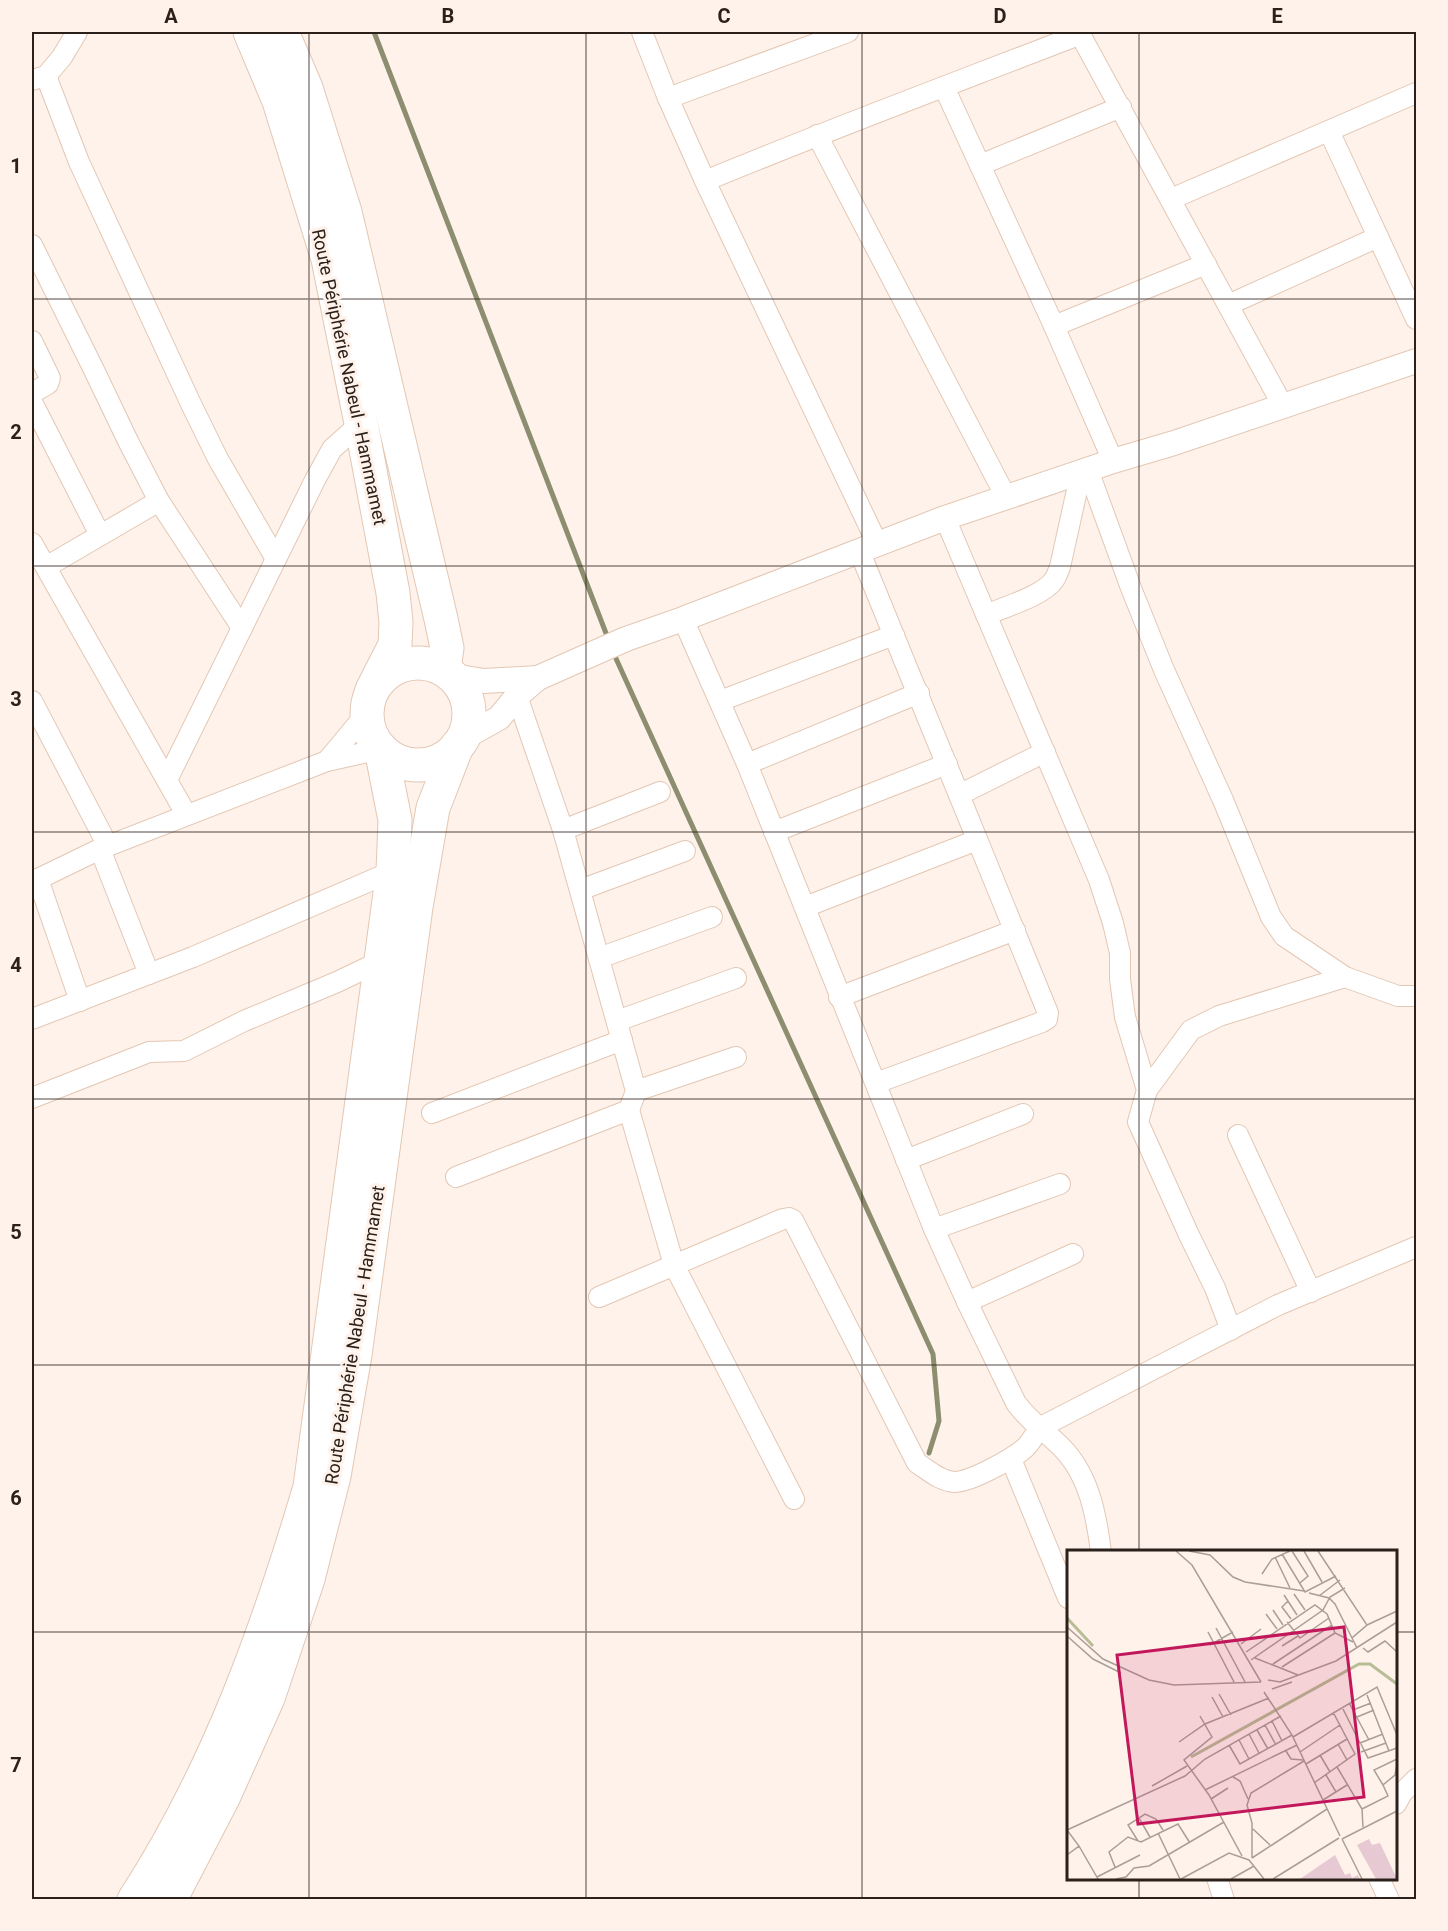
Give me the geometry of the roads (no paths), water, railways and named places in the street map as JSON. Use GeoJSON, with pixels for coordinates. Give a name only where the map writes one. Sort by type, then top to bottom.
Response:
{"type":"FeatureCollection","features":[{"type":"Feature","properties":{"kind":"highway","name":"Route Périphérie Nabeul - Hammamet"},"geometry":{"type":"LineString","coordinates":[[250,32],[279,101],[328,260],[393,593],[396,622],[395,645],[369,702]]}},
{"type":"Feature","properties":{"kind":"highway","name":"Route Périphérie Nabeul - Hammamet"},"geometry":{"type":"LineString","coordinates":[[282,32],[306,88],[345,212],[441,619],[447,648],[448,673]]}},
{"type":"Feature","properties":{"kind":"highway"},"geometry":{"type":"LineString","coordinates":[[412,663],[428,663],[448,673],[463,689],[468,705],[468,722],[460,742],[444,757],[429,764],[412,764],[395,760],[381,749],[368,726],[369,702],[382,677],[395,667],[412,663]]}},
{"type":"Feature","properties":{"kind":"highway","name":"Route Périphérie Nabeul - Hammamet"},"geometry":{"type":"LineString","coordinates":[[170,1899],[223,1798],[268,1698],[308,1579],[334,1476],[355,1355],[417,907],[433,808],[460,742]]}},
{"type":"Feature","properties":{"kind":"highway","name":"Route Périphérie Nabeul - Hammamet"},"geometry":{"type":"LineString","coordinates":[[134,1899],[154,1868],[203,1779],[241,1691],[282,1580],[310,1487],[393,871],[395,820],[381,749]]}},
{"type":"Feature","properties":{"kind":"street"},"geometry":{"type":"LineString","coordinates":[[77,32],[62,57],[39,78],[218,459],[276,559]]}},
{"type":"Feature","properties":{"kind":"street"},"geometry":{"type":"LineString","coordinates":[[644,32],[668,98],[868,546],[894,635],[1047,1007],[1047,1019],[876,1083]]}},
{"type":"Feature","properties":{"kind":"street"},"geometry":{"type":"LineString","coordinates":[[668,98],[848,32]]}},
{"type":"Feature","properties":{"kind":"street"},"geometry":{"type":"LineString","coordinates":[[705,181],[817,135],[1079,36],[1084,39],[1283,406]]}},
{"type":"Feature","properties":{"kind":"street"},"geometry":{"type":"LineString","coordinates":[[944,87],[1054,326],[1113,461]]}},
{"type":"Feature","properties":{"kind":"street"},"geometry":{"type":"LineString","coordinates":[[1171,200],[1416,93]]}},
{"type":"Feature","properties":{"kind":"street"},"geometry":{"type":"LineString","coordinates":[[980,165],[1121,107]]}},
{"type":"Feature","properties":{"kind":"street"},"geometry":{"type":"LineString","coordinates":[[1329,131],[1416,320]]}},
{"type":"Feature","properties":{"kind":"street"},"geometry":{"type":"LineString","coordinates":[[817,135],[1005,497]]}},
{"type":"Feature","properties":{"kind":"street"},"geometry":{"type":"LineString","coordinates":[[1228,305],[1378,237]]}},
{"type":"Feature","properties":{"kind":"street"},"geometry":{"type":"LineString","coordinates":[[32,245],[159,501],[242,628]]}},
{"type":"Feature","properties":{"kind":"street"},"geometry":{"type":"LineString","coordinates":[[1054,326],[1206,264]]}},
{"type":"Feature","properties":{"kind":"street"},"geometry":{"type":"LineString","coordinates":[[32,341],[50,378],[48,384],[32,393]]}},
{"type":"Feature","properties":{"kind":"street"},"geometry":{"type":"LineString","coordinates":[[460,742],[499,717],[538,678],[626,639],[945,518],[1416,361]]}},
{"type":"Feature","properties":{"kind":"street"},"geometry":{"type":"LineString","coordinates":[[32,402],[100,535]]}},
{"type":"Feature","properties":{"kind":"street"},"geometry":{"type":"LineString","coordinates":[[167,780],[315,480],[332,449],[361,423]]}},
{"type":"Feature","properties":{"kind":"street"},"geometry":{"type":"LineString","coordinates":[[986,615],[1036,594],[1054,580],[1060,567],[1084,471]]}},
{"type":"Feature","properties":{"kind":"street"},"geometry":{"type":"LineString","coordinates":[[1084,471],[1164,669],[1223,800],[1271,917],[1284,936],[1345,977],[1398,996],[1416,996]]}},
{"type":"Feature","properties":{"kind":"street"},"geometry":{"type":"LineString","coordinates":[[46,567],[159,501]]}},
{"type":"Feature","properties":{"kind":"street"},"geometry":{"type":"LineString","coordinates":[[945,518],[1099,880],[1120,953],[1120,979],[1125,1017],[1147,1090]]}},
{"type":"Feature","properties":{"kind":"street"},"geometry":{"type":"LineString","coordinates":[[32,543],[186,814]]}},
{"type":"Feature","properties":{"kind":"street"},"geometry":{"type":"LineString","coordinates":[[683,619],[747,764],[934,1229],[1016,1403],[1026,1418],[1067,1454],[1086,1483],[1096,1515],[1101,1550]]}},
{"type":"Feature","properties":{"kind":"street"},"geometry":{"type":"LineString","coordinates":[[720,701],[894,635]]}},
{"type":"Feature","properties":{"kind":"street"},"geometry":{"type":"LineString","coordinates":[[448,673],[484,681],[538,678]]}},
{"type":"Feature","properties":{"kind":"street"},"geometry":{"type":"LineString","coordinates":[[747,764],[919,693]]}},
{"type":"Feature","properties":{"kind":"street"},"geometry":{"type":"LineString","coordinates":[[518,696],[562,830],[636,1091],[629,1110],[674,1265],[794,1499]]}},
{"type":"Feature","properties":{"kind":"street"},"geometry":{"type":"LineString","coordinates":[[32,701],[104,847],[149,974]]}},
{"type":"Feature","properties":{"kind":"street"},"geometry":{"type":"LineString","coordinates":[[327,761],[369,702]]}},
{"type":"Feature","properties":{"kind":"street"},"geometry":{"type":"LineString","coordinates":[[80,1001],[35,876],[186,814],[327,761],[381,749]]}},
{"type":"Feature","properties":{"kind":"street"},"geometry":{"type":"LineString","coordinates":[[959,795],[1045,752]]}},
{"type":"Feature","properties":{"kind":"street"},"geometry":{"type":"LineString","coordinates":[[774,832],[947,765]]}},
{"type":"Feature","properties":{"kind":"street"},"geometry":{"type":"LineString","coordinates":[[562,830],[660,792]]}},
{"type":"Feature","properties":{"kind":"street"},"geometry":{"type":"LineString","coordinates":[[805,907],[977,840]]}},
{"type":"Feature","properties":{"kind":"street"},"geometry":{"type":"LineString","coordinates":[[579,890],[685,851]]}},
{"type":"Feature","properties":{"kind":"street"},"geometry":{"type":"LineString","coordinates":[[32,1019],[149,974],[393,871]]}},
{"type":"Feature","properties":{"kind":"street"},"geometry":{"type":"LineString","coordinates":[[599,958],[712,917]]}},
{"type":"Feature","properties":{"kind":"street"},"geometry":{"type":"LineString","coordinates":[[839,997],[1015,930]]}},
{"type":"Feature","properties":{"kind":"street"},"geometry":{"type":"LineString","coordinates":[[32,1098],[149,1052],[184,1051],[381,961]]}},
{"type":"Feature","properties":{"kind":"street"},"geometry":{"type":"LineString","coordinates":[[1231,1330],[1215,1288],[1138,1122],[1147,1090],[1191,1030],[1219,1016],[1345,977]]}},
{"type":"Feature","properties":{"kind":"street"},"geometry":{"type":"LineString","coordinates":[[432,1113],[736,978]]}},
{"type":"Feature","properties":{"kind":"street"},"geometry":{"type":"LineString","coordinates":[[636,1091],[736,1057]]}},
{"type":"Feature","properties":{"kind":"street"},"geometry":{"type":"LineString","coordinates":[[456,1177],[629,1110]]}},
{"type":"Feature","properties":{"kind":"street"},"geometry":{"type":"LineString","coordinates":[[906,1160],[1023,1114]]}},
{"type":"Feature","properties":{"kind":"street"},"geometry":{"type":"LineString","coordinates":[[1238,1135],[1311,1292]]}},
{"type":"Feature","properties":{"kind":"street"},"geometry":{"type":"LineString","coordinates":[[934,1229],[1060,1184]]}},
{"type":"Feature","properties":{"kind":"street"},"geometry":{"type":"LineString","coordinates":[[599,1298],[783,1219],[793,1220],[917,1463],[939,1478],[954,1482],[970,1478],[1011,1459],[1028,1446],[1039,1428],[1278,1305],[1416,1247]]}},
{"type":"Feature","properties":{"kind":"street"},"geometry":{"type":"LineString","coordinates":[[967,1302],[1073,1254]]}},
{"type":"Feature","properties":{"kind":"street"},"geometry":{"type":"LineString","coordinates":[[1011,1459],[1067,1596]]}},
{"type":"Feature","properties":{"kind":"street"},"geometry":{"type":"LineString","coordinates":[[1397,1801],[1416,1779]]}},
{"type":"Feature","properties":{"kind":"street"},"geometry":{"type":"LineString","coordinates":[[1218,1880],[1224,1899]]}},
{"type":"Feature","properties":{"kind":"street"},"geometry":{"type":"LineString","coordinates":[[1380,1880],[1389,1899]]}},
{"type":"Feature","properties":{"kind":"waterway"},"geometry":{"type":"LineString","coordinates":[[374,32],[609,641]]}},
{"type":"Feature","properties":{"kind":"waterway"},"geometry":{"type":"LineString","coordinates":[[613,652],[933,1354],[939,1421],[929,1453]]}}]}
